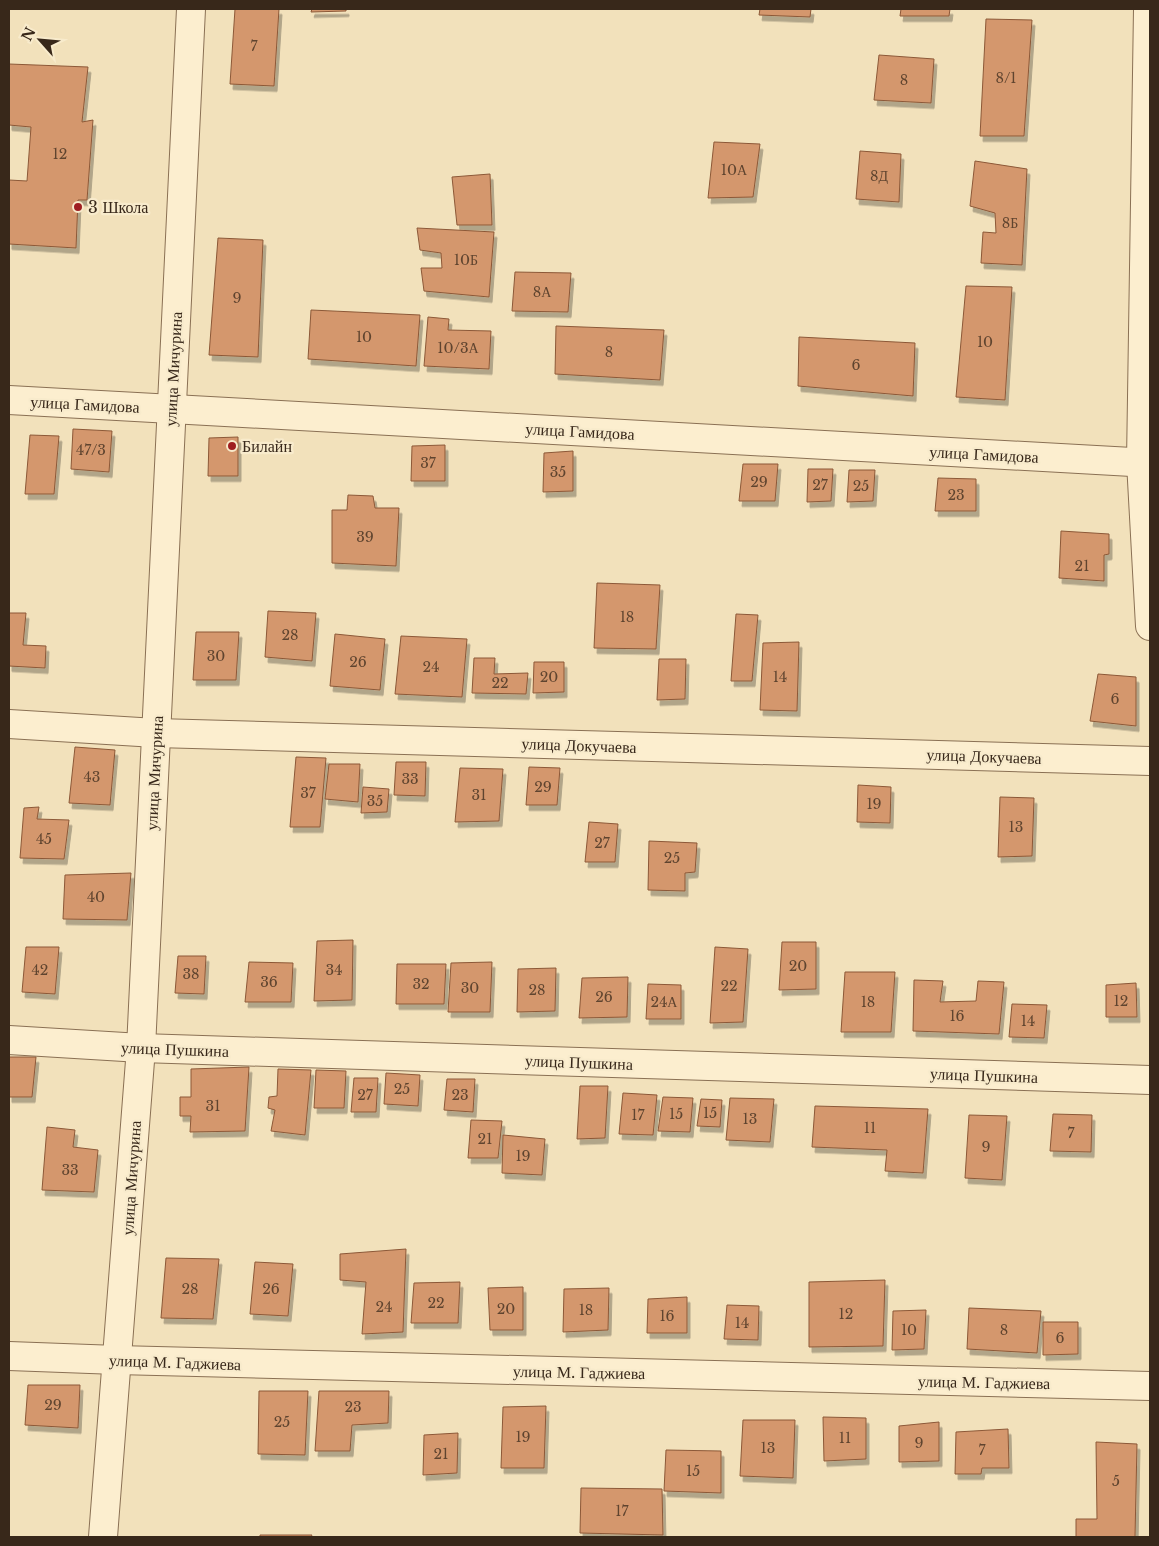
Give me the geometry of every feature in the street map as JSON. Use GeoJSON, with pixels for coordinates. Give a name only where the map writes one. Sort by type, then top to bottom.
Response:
{"type":"FeatureCollection","features":[{"type":"Feature","properties":{"kind":"street","name":"улица Мичурина"},"geometry":{"type":"LineString","coordinates":[[103,1537],[141,1048],[191,9]]}},
{"type":"Feature","properties":{"kind":"street"},"geometry":{"type":"LineString","coordinates":[[1148,9],[1146,463],[1150,626]]}},
{"type":"Feature","properties":{"kind":"street","name":"улица Гамидова"},"geometry":{"type":"LineString","coordinates":[[9,400],[1146,463]]}},
{"type":"Feature","properties":{"kind":"street","name":"улица Докучаева"},"geometry":{"type":"LineString","coordinates":[[9,724],[156,733],[1150,761]]}},
{"type":"Feature","properties":{"kind":"street","name":"улица Пушкина"},"geometry":{"type":"LineString","coordinates":[[9,1040],[141,1048],[1150,1080]]}},
{"type":"Feature","properties":{"kind":"street","name":"улица М. Гаджиева"},"geometry":{"type":"LineString","coordinates":[[9,1356],[1150,1386]]}},
{"type":"Feature","properties":{"kind":"building"},"geometry":{"type":"Polygon","coordinates":[[[235,9],[279,9],[274,86],[230,84],[235,9]]]}},
{"type":"Feature","properties":{"kind":"building"},"geometry":{"type":"Polygon","coordinates":[[[312,9],[346,9],[346,11],[311,12],[312,9]]]}},
{"type":"Feature","properties":{"kind":"building"},"geometry":{"type":"Polygon","coordinates":[[[760,9],[811,9],[810,17],[759,15],[760,9]]]}},
{"type":"Feature","properties":{"kind":"building"},"geometry":{"type":"Polygon","coordinates":[[[901,9],[950,9],[949,16],[900,16],[901,9]]]}},
{"type":"Feature","properties":{"kind":"building"},"geometry":{"type":"Polygon","coordinates":[[[986,19],[1032,20],[1024,136],[980,136],[986,19]]]}},
{"type":"Feature","properties":{"kind":"building"},"geometry":{"type":"Polygon","coordinates":[[[879,55],[934,59],[931,103],[874,100],[879,55]]]}},
{"type":"Feature","properties":{"kind":"building"},"geometry":{"type":"Polygon","coordinates":[[[9,64],[88,67],[82,122],[93,120],[87,200],[78,200],[76,248],[9,244],[9,180],[27,181],[31,127],[9,125],[9,64]]]}},
{"type":"Feature","properties":{"kind":"building"},"geometry":{"type":"Polygon","coordinates":[[[714,142],[760,144],[753,197],[708,198],[714,142]]]}},
{"type":"Feature","properties":{"kind":"building"},"geometry":{"type":"Polygon","coordinates":[[[860,151],[901,154],[899,202],[856,199],[860,151]]]}},
{"type":"Feature","properties":{"kind":"building"},"geometry":{"type":"Polygon","coordinates":[[[975,161],[1027,169],[1022,265],[981,263],[983,232],[996,233],[995,213],[970,206],[975,161]]]}},
{"type":"Feature","properties":{"kind":"building"},"geometry":{"type":"Polygon","coordinates":[[[490,174],[492,225],[457,225],[452,177],[490,174]]]}},
{"type":"Feature","properties":{"kind":"building"},"geometry":{"type":"Polygon","coordinates":[[[417,228],[494,232],[489,297],[424,291],[421,268],[442,268],[441,253],[420,250],[417,228]]]}},
{"type":"Feature","properties":{"kind":"building"},"geometry":{"type":"Polygon","coordinates":[[[218,238],[263,240],[258,357],[209,355],[218,238]]]}},
{"type":"Feature","properties":{"kind":"building"},"geometry":{"type":"Polygon","coordinates":[[[515,272],[571,273],[568,312],[512,311],[515,272]]]}},
{"type":"Feature","properties":{"kind":"building"},"geometry":{"type":"Polygon","coordinates":[[[966,286],[1012,287],[1005,400],[956,397],[966,286]]]}},
{"type":"Feature","properties":{"kind":"building"},"geometry":{"type":"Polygon","coordinates":[[[311,310],[420,315],[416,366],[308,359],[311,310]]]}},
{"type":"Feature","properties":{"kind":"building"},"geometry":{"type":"Polygon","coordinates":[[[428,317],[449,319],[448,330],[491,331],[489,369],[424,366],[428,317]]]}},
{"type":"Feature","properties":{"kind":"building"},"geometry":{"type":"Polygon","coordinates":[[[556,326],[664,330],[660,380],[555,374],[556,326]]]}},
{"type":"Feature","properties":{"kind":"building"},"geometry":{"type":"Polygon","coordinates":[[[799,337],[915,343],[913,396],[798,386],[799,337]]]}},
{"type":"Feature","properties":{"kind":"building"},"geometry":{"type":"Polygon","coordinates":[[[73,429],[112,431],[109,472],[71,469],[73,429]]]}},
{"type":"Feature","properties":{"kind":"building"},"geometry":{"type":"Polygon","coordinates":[[[30,435],[59,436],[54,494],[25,494],[30,435]]]}},
{"type":"Feature","properties":{"kind":"building"},"geometry":{"type":"Polygon","coordinates":[[[238,437],[238,476],[208,476],[209,438],[238,437]]]}},
{"type":"Feature","properties":{"kind":"building"},"geometry":{"type":"Polygon","coordinates":[[[445,445],[445,481],[411,481],[412,446],[445,445]]]}},
{"type":"Feature","properties":{"kind":"building"},"geometry":{"type":"Polygon","coordinates":[[[573,451],[573,491],[543,492],[544,453],[573,451]]]}},
{"type":"Feature","properties":{"kind":"building"},"geometry":{"type":"Polygon","coordinates":[[[743,464],[778,464],[775,501],[739,501],[743,464]]]}},
{"type":"Feature","properties":{"kind":"building"},"geometry":{"type":"Polygon","coordinates":[[[808,469],[833,469],[831,501],[807,502],[808,469]]]}},
{"type":"Feature","properties":{"kind":"building"},"geometry":{"type":"Polygon","coordinates":[[[849,470],[875,470],[873,501],[847,502],[849,470]]]}},
{"type":"Feature","properties":{"kind":"building"},"geometry":{"type":"Polygon","coordinates":[[[938,478],[976,479],[976,511],[935,511],[938,478]]]}},
{"type":"Feature","properties":{"kind":"building"},"geometry":{"type":"Polygon","coordinates":[[[348,495],[373,496],[375,508],[399,508],[396,566],[332,563],[332,510],[347,510],[348,495]]]}},
{"type":"Feature","properties":{"kind":"building"},"geometry":{"type":"Polygon","coordinates":[[[1061,531],[1109,534],[1109,554],[1104,555],[1104,581],[1059,578],[1061,531]]]}},
{"type":"Feature","properties":{"kind":"building"},"geometry":{"type":"Polygon","coordinates":[[[597,583],[660,585],[656,649],[594,648],[597,583]]]}},
{"type":"Feature","properties":{"kind":"building"},"geometry":{"type":"Polygon","coordinates":[[[268,611],[316,613],[312,661],[265,657],[268,611]]]}},
{"type":"Feature","properties":{"kind":"building"},"geometry":{"type":"Polygon","coordinates":[[[9,613],[26,613],[23,645],[46,646],[45,668],[9,666],[9,613]]]}},
{"type":"Feature","properties":{"kind":"building"},"geometry":{"type":"Polygon","coordinates":[[[736,614],[758,615],[752,681],[731,681],[736,614]]]}},
{"type":"Feature","properties":{"kind":"building"},"geometry":{"type":"Polygon","coordinates":[[[196,632],[239,632],[236,680],[193,680],[196,632]]]}},
{"type":"Feature","properties":{"kind":"building"},"geometry":{"type":"Polygon","coordinates":[[[335,634],[385,639],[380,690],[330,686],[335,634]]]}},
{"type":"Feature","properties":{"kind":"building"},"geometry":{"type":"Polygon","coordinates":[[[401,636],[467,639],[462,697],[395,694],[401,636]]]}},
{"type":"Feature","properties":{"kind":"building"},"geometry":{"type":"Polygon","coordinates":[[[799,642],[797,711],[760,710],[763,643],[799,642]]]}},
{"type":"Feature","properties":{"kind":"building"},"geometry":{"type":"Polygon","coordinates":[[[474,658],[495,658],[494,674],[528,673],[526,694],[472,693],[474,658]]]}},
{"type":"Feature","properties":{"kind":"building"},"geometry":{"type":"Polygon","coordinates":[[[659,659],[686,659],[685,699],[657,700],[659,659]]]}},
{"type":"Feature","properties":{"kind":"building"},"geometry":{"type":"Polygon","coordinates":[[[534,662],[564,662],[564,692],[533,693],[534,662]]]}},
{"type":"Feature","properties":{"kind":"building"},"geometry":{"type":"Polygon","coordinates":[[[1098,674],[1136,677],[1136,726],[1090,721],[1098,674]]]}},
{"type":"Feature","properties":{"kind":"building"},"geometry":{"type":"Polygon","coordinates":[[[75,747],[115,750],[110,805],[69,803],[75,747]]]}},
{"type":"Feature","properties":{"kind":"building"},"geometry":{"type":"Polygon","coordinates":[[[296,757],[326,758],[320,827],[290,827],[296,757]]]}},
{"type":"Feature","properties":{"kind":"building"},"geometry":{"type":"Polygon","coordinates":[[[396,762],[426,762],[425,796],[394,795],[396,762]]]}},
{"type":"Feature","properties":{"kind":"building"},"geometry":{"type":"Polygon","coordinates":[[[329,764],[360,764],[358,802],[325,799],[329,764]]]}},
{"type":"Feature","properties":{"kind":"building"},"geometry":{"type":"Polygon","coordinates":[[[529,767],[560,768],[557,805],[526,805],[529,767]]]}},
{"type":"Feature","properties":{"kind":"building"},"geometry":{"type":"Polygon","coordinates":[[[460,768],[503,769],[499,821],[455,822],[460,768]]]}},
{"type":"Feature","properties":{"kind":"building"},"geometry":{"type":"Polygon","coordinates":[[[858,785],[891,787],[890,823],[857,822],[858,785]]]}},
{"type":"Feature","properties":{"kind":"building"},"geometry":{"type":"Polygon","coordinates":[[[363,787],[389,789],[387,812],[361,813],[363,787]]]}},
{"type":"Feature","properties":{"kind":"building"},"geometry":{"type":"Polygon","coordinates":[[[1000,797],[1034,798],[1032,856],[998,857],[1000,797]]]}},
{"type":"Feature","properties":{"kind":"building"},"geometry":{"type":"Polygon","coordinates":[[[39,807],[37,819],[69,820],[64,859],[20,858],[24,808],[39,807]]]}},
{"type":"Feature","properties":{"kind":"building"},"geometry":{"type":"Polygon","coordinates":[[[589,822],[618,824],[615,862],[585,862],[589,822]]]}},
{"type":"Feature","properties":{"kind":"building"},"geometry":{"type":"Polygon","coordinates":[[[649,841],[697,843],[695,872],[685,873],[685,891],[648,890],[649,841]]]}},
{"type":"Feature","properties":{"kind":"building"},"geometry":{"type":"Polygon","coordinates":[[[131,873],[127,920],[63,919],[65,875],[131,873]]]}},
{"type":"Feature","properties":{"kind":"building"},"geometry":{"type":"Polygon","coordinates":[[[353,940],[352,1000],[314,1001],[317,941],[353,940]]]}},
{"type":"Feature","properties":{"kind":"building"},"geometry":{"type":"Polygon","coordinates":[[[782,942],[816,942],[816,989],[779,990],[782,942]]]}},
{"type":"Feature","properties":{"kind":"building"},"geometry":{"type":"Polygon","coordinates":[[[26,947],[59,947],[55,994],[22,992],[26,947]]]}},
{"type":"Feature","properties":{"kind":"building"},"geometry":{"type":"Polygon","coordinates":[[[715,947],[748,949],[743,1022],[710,1023],[715,947]]]}},
{"type":"Feature","properties":{"kind":"building"},"geometry":{"type":"Polygon","coordinates":[[[178,956],[206,956],[204,994],[175,993],[178,956]]]}},
{"type":"Feature","properties":{"kind":"building"},"geometry":{"type":"Polygon","coordinates":[[[249,962],[293,963],[291,1002],[245,1002],[249,962]]]}},
{"type":"Feature","properties":{"kind":"building"},"geometry":{"type":"Polygon","coordinates":[[[492,962],[490,1012],[448,1012],[451,963],[492,962]]]}},
{"type":"Feature","properties":{"kind":"building"},"geometry":{"type":"Polygon","coordinates":[[[397,964],[446,964],[444,1004],[396,1004],[397,964]]]}},
{"type":"Feature","properties":{"kind":"building"},"geometry":{"type":"Polygon","coordinates":[[[556,968],[555,1011],[517,1012],[518,969],[556,968]]]}},
{"type":"Feature","properties":{"kind":"building"},"geometry":{"type":"Polygon","coordinates":[[[845,972],[895,972],[891,1032],[841,1032],[845,972]]]}},
{"type":"Feature","properties":{"kind":"building"},"geometry":{"type":"Polygon","coordinates":[[[628,977],[627,1017],[579,1018],[582,978],[628,977]]]}},
{"type":"Feature","properties":{"kind":"building"},"geometry":{"type":"Polygon","coordinates":[[[914,980],[943,981],[940,1002],[976,1001],[978,981],[1004,982],[999,1034],[913,1031],[914,980]]]}},
{"type":"Feature","properties":{"kind":"building"},"geometry":{"type":"Polygon","coordinates":[[[1136,983],[1137,1017],[1106,1017],[1106,985],[1136,983]]]}},
{"type":"Feature","properties":{"kind":"building"},"geometry":{"type":"Polygon","coordinates":[[[648,984],[681,985],[681,1019],[646,1019],[648,984]]]}},
{"type":"Feature","properties":{"kind":"building"},"geometry":{"type":"Polygon","coordinates":[[[1012,1004],[1047,1005],[1044,1038],[1009,1037],[1012,1004]]]}},
{"type":"Feature","properties":{"kind":"building"},"geometry":{"type":"Polygon","coordinates":[[[9,1057],[36,1057],[32,1097],[9,1097],[9,1057]]]}},
{"type":"Feature","properties":{"kind":"building"},"geometry":{"type":"Polygon","coordinates":[[[249,1067],[245,1131],[190,1132],[191,1116],[180,1116],[180,1097],[191,1097],[191,1069],[249,1067]]]}},
{"type":"Feature","properties":{"kind":"building"},"geometry":{"type":"Polygon","coordinates":[[[278,1069],[311,1070],[305,1135],[271,1131],[275,1110],[268,1108],[269,1097],[277,1096],[278,1069]]]}},
{"type":"Feature","properties":{"kind":"building"},"geometry":{"type":"Polygon","coordinates":[[[316,1070],[346,1071],[344,1108],[314,1108],[316,1070]]]}},
{"type":"Feature","properties":{"kind":"building"},"geometry":{"type":"Polygon","coordinates":[[[386,1073],[420,1075],[418,1106],[384,1104],[386,1073]]]}},
{"type":"Feature","properties":{"kind":"building"},"geometry":{"type":"Polygon","coordinates":[[[354,1078],[378,1078],[376,1112],[351,1112],[354,1078]]]}},
{"type":"Feature","properties":{"kind":"building"},"geometry":{"type":"Polygon","coordinates":[[[447,1079],[475,1079],[473,1112],[444,1110],[447,1079]]]}},
{"type":"Feature","properties":{"kind":"building"},"geometry":{"type":"Polygon","coordinates":[[[580,1086],[608,1086],[605,1138],[577,1139],[580,1086]]]}},
{"type":"Feature","properties":{"kind":"building"},"geometry":{"type":"Polygon","coordinates":[[[623,1093],[657,1095],[653,1135],[619,1134],[623,1093]]]}},
{"type":"Feature","properties":{"kind":"building"},"geometry":{"type":"Polygon","coordinates":[[[663,1097],[693,1098],[690,1132],[658,1131],[663,1097]]]}},
{"type":"Feature","properties":{"kind":"building"},"geometry":{"type":"Polygon","coordinates":[[[730,1098],[774,1099],[770,1142],[726,1140],[730,1098]]]}},
{"type":"Feature","properties":{"kind":"building"},"geometry":{"type":"Polygon","coordinates":[[[701,1099],[722,1100],[720,1127],[697,1126],[701,1099]]]}},
{"type":"Feature","properties":{"kind":"building"},"geometry":{"type":"Polygon","coordinates":[[[815,1106],[928,1109],[923,1173],[885,1171],[887,1150],[812,1147],[815,1106]]]}},
{"type":"Feature","properties":{"kind":"building"},"geometry":{"type":"Polygon","coordinates":[[[1053,1114],[1092,1115],[1091,1152],[1050,1151],[1053,1114]]]}},
{"type":"Feature","properties":{"kind":"building"},"geometry":{"type":"Polygon","coordinates":[[[969,1115],[1007,1116],[1002,1180],[965,1178],[969,1115]]]}},
{"type":"Feature","properties":{"kind":"building"},"geometry":{"type":"Polygon","coordinates":[[[471,1120],[502,1121],[498,1158],[468,1158],[471,1120]]]}},
{"type":"Feature","properties":{"kind":"building"},"geometry":{"type":"Polygon","coordinates":[[[47,1127],[75,1130],[73,1147],[98,1150],[94,1192],[42,1190],[47,1127]]]}},
{"type":"Feature","properties":{"kind":"building"},"geometry":{"type":"Polygon","coordinates":[[[503,1135],[545,1139],[542,1175],[502,1173],[503,1135]]]}},
{"type":"Feature","properties":{"kind":"building"},"geometry":{"type":"Polygon","coordinates":[[[406,1249],[403,1332],[362,1334],[366,1282],[340,1280],[340,1254],[406,1249]]]}},
{"type":"Feature","properties":{"kind":"building"},"geometry":{"type":"Polygon","coordinates":[[[166,1258],[219,1259],[213,1319],[161,1318],[166,1258]]]}},
{"type":"Feature","properties":{"kind":"building"},"geometry":{"type":"Polygon","coordinates":[[[255,1262],[293,1264],[288,1316],[250,1314],[255,1262]]]}},
{"type":"Feature","properties":{"kind":"building"},"geometry":{"type":"Polygon","coordinates":[[[885,1280],[883,1346],[809,1347],[809,1282],[885,1280]]]}},
{"type":"Feature","properties":{"kind":"building"},"geometry":{"type":"Polygon","coordinates":[[[460,1282],[458,1323],[411,1323],[414,1283],[460,1282]]]}},
{"type":"Feature","properties":{"kind":"building"},"geometry":{"type":"Polygon","coordinates":[[[523,1287],[523,1330],[490,1330],[488,1288],[523,1287]]]}},
{"type":"Feature","properties":{"kind":"building"},"geometry":{"type":"Polygon","coordinates":[[[609,1288],[608,1330],[563,1332],[564,1289],[609,1288]]]}},
{"type":"Feature","properties":{"kind":"building"},"geometry":{"type":"Polygon","coordinates":[[[687,1297],[687,1333],[647,1333],[648,1299],[687,1297]]]}},
{"type":"Feature","properties":{"kind":"building"},"geometry":{"type":"Polygon","coordinates":[[[727,1305],[759,1306],[758,1340],[724,1339],[727,1305]]]}},
{"type":"Feature","properties":{"kind":"building"},"geometry":{"type":"Polygon","coordinates":[[[969,1308],[1041,1311],[1037,1353],[967,1349],[969,1308]]]}},
{"type":"Feature","properties":{"kind":"building"},"geometry":{"type":"Polygon","coordinates":[[[926,1310],[924,1349],[892,1350],[893,1311],[926,1310]]]}},
{"type":"Feature","properties":{"kind":"building"},"geometry":{"type":"Polygon","coordinates":[[[1043,1322],[1078,1322],[1078,1354],[1043,1355],[1043,1322]]]}},
{"type":"Feature","properties":{"kind":"building"},"geometry":{"type":"Polygon","coordinates":[[[28,1385],[80,1385],[78,1428],[25,1425],[28,1385]]]}},
{"type":"Feature","properties":{"kind":"building"},"geometry":{"type":"Polygon","coordinates":[[[259,1391],[308,1391],[305,1455],[258,1454],[259,1391]]]}},
{"type":"Feature","properties":{"kind":"building"},"geometry":{"type":"Polygon","coordinates":[[[319,1391],[389,1391],[388,1423],[352,1425],[350,1451],[315,1451],[319,1391]]]}},
{"type":"Feature","properties":{"kind":"building"},"geometry":{"type":"Polygon","coordinates":[[[546,1406],[544,1468],[501,1468],[503,1407],[546,1406]]]}},
{"type":"Feature","properties":{"kind":"building"},"geometry":{"type":"Polygon","coordinates":[[[823,1417],[866,1418],[866,1459],[824,1461],[823,1417]]]}},
{"type":"Feature","properties":{"kind":"building"},"geometry":{"type":"Polygon","coordinates":[[[743,1420],[795,1420],[793,1478],[740,1476],[743,1420]]]}},
{"type":"Feature","properties":{"kind":"building"},"geometry":{"type":"Polygon","coordinates":[[[939,1422],[939,1461],[899,1462],[899,1426],[939,1422]]]}},
{"type":"Feature","properties":{"kind":"building"},"geometry":{"type":"Polygon","coordinates":[[[1008,1429],[1009,1468],[982,1468],[981,1474],[955,1474],[956,1432],[1008,1429]]]}},
{"type":"Feature","properties":{"kind":"building"},"geometry":{"type":"Polygon","coordinates":[[[458,1433],[457,1473],[423,1475],[424,1435],[458,1433]]]}},
{"type":"Feature","properties":{"kind":"building"},"geometry":{"type":"Polygon","coordinates":[[[1096,1442],[1137,1444],[1135,1537],[1076,1537],[1076,1519],[1097,1519],[1096,1442]]]}},
{"type":"Feature","properties":{"kind":"building"},"geometry":{"type":"Polygon","coordinates":[[[666,1450],[721,1451],[721,1493],[664,1491],[666,1450]]]}},
{"type":"Feature","properties":{"kind":"building"},"geometry":{"type":"Polygon","coordinates":[[[581,1488],[662,1489],[663,1535],[580,1533],[581,1488]]]}},
{"type":"Feature","properties":{"kind":"building"},"geometry":{"type":"Polygon","coordinates":[[[260,1535],[312,1535],[311,1537],[260,1537],[260,1535]]]}},
{"type":"Feature","properties":{"kind":"place","name":"3 Школа"},"geometry":{"type":"Point","coordinates":[78,207]}},
{"type":"Feature","properties":{"kind":"place","name":"Билайн"},"geometry":{"type":"Point","coordinates":[232,446]}}]}
